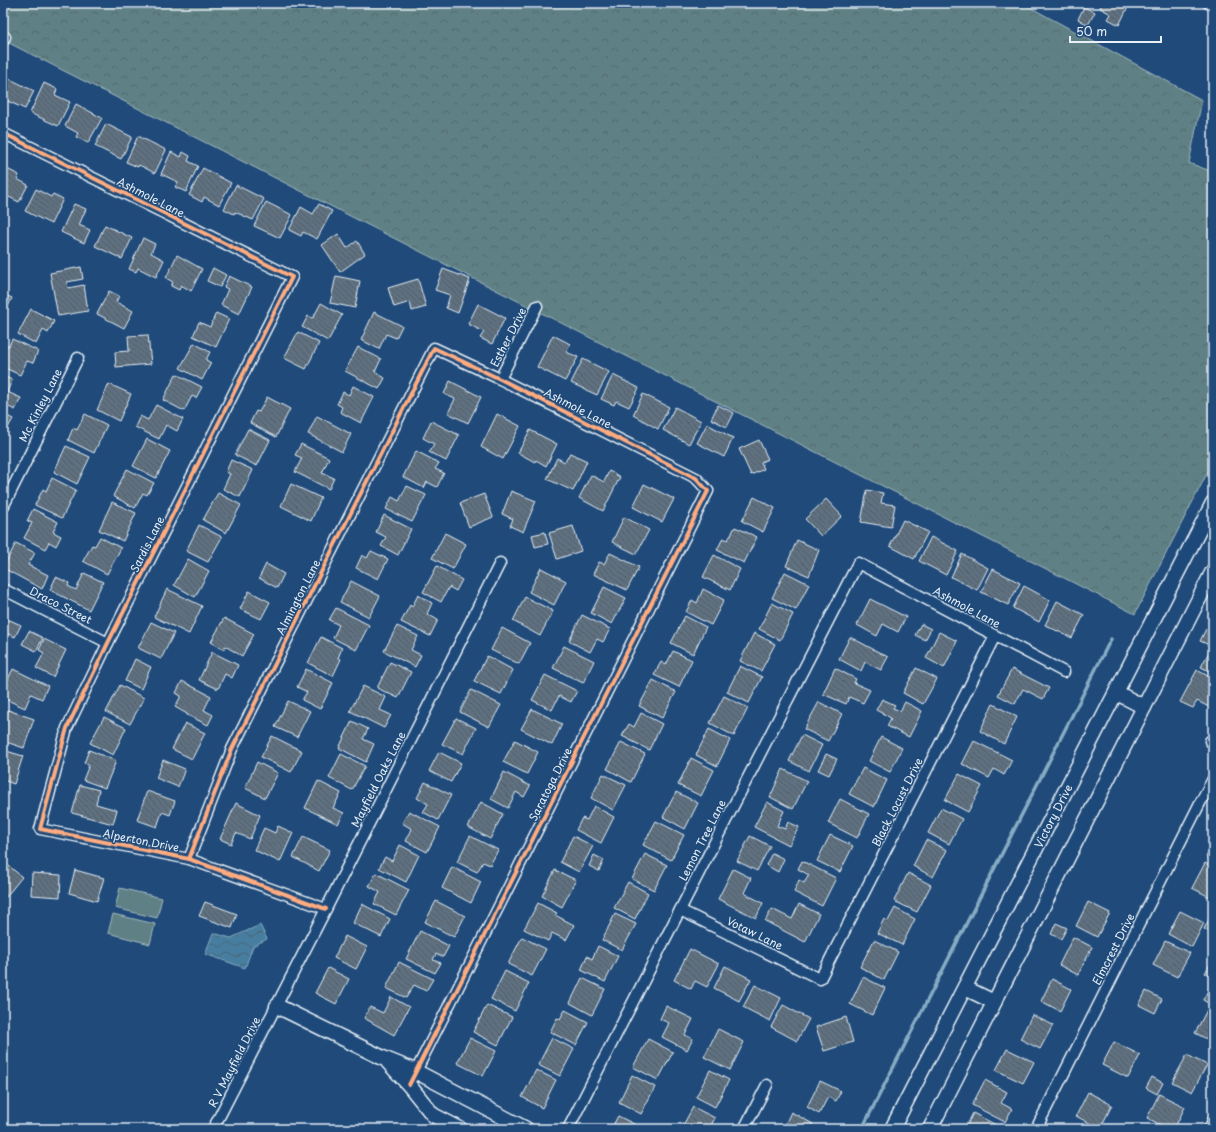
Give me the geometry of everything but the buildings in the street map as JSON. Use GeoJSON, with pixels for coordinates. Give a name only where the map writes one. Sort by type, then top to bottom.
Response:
{"type":"FeatureCollection","features":[{"type":"Feature","properties":{"kind":"main road","name":"Victory Drive"},"geometry":{"type":"LineString","coordinates":[[892,1129],[1117,693],[1213,503]]}},
{"type":"Feature","properties":{"kind":"main road"},"geometry":{"type":"LineString","coordinates":[[930,1129],[1213,571]]}},
{"type":"Feature","properties":{"kind":"main road"},"geometry":{"type":"LineString","coordinates":[[1117,693],[1144,707]]}},
{"type":"Feature","properties":{"kind":"main road"},"geometry":{"type":"LineString","coordinates":[[965,988],[994,1002]]}},
{"type":"Feature","properties":{"kind":"main road"},"geometry":{"type":"LineString","coordinates":[[276,1006],[383,1058],[415,1071],[526,1129]]}},
{"type":"Feature","properties":{"kind":"main road"},"geometry":{"type":"LineString","coordinates":[[383,1058],[409,1085],[433,1115],[460,1129]]}},
{"type":"Feature","properties":{"kind":"street"},"geometry":{"type":"LineString","coordinates":[[1208,3],[1213,5]]}},
{"type":"Feature","properties":{"kind":"street","name":"Ashmole Lane"},"geometry":{"type":"LineString","coordinates":[[3,133],[292,277]]}},
{"type":"Feature","properties":{"kind":"street","name":"Sardis Lane"},"geometry":{"type":"LineString","coordinates":[[40,828],[67,728],[108,642],[292,277]]}},
{"type":"Feature","properties":{"kind":"street","name":"Esther Drive"},"geometry":{"type":"LineString","coordinates":[[500,379],[536,306]]}},
{"type":"Feature","properties":{"kind":"street","name":"Ashmole Lane"},"geometry":{"type":"LineString","coordinates":[[434,348],[500,379],[696,478],[708,490]]}},
{"type":"Feature","properties":{"kind":"street","name":"Almington Lane"},"geometry":{"type":"LineString","coordinates":[[190,859],[232,749],[434,348]]}},
{"type":"Feature","properties":{"kind":"street","name":"Mc Kinley Lane"},"geometry":{"type":"LineString","coordinates":[[3,507],[78,358]]}},
{"type":"Feature","properties":{"kind":"street","name":"Saratoga Drive"},"geometry":{"type":"LineString","coordinates":[[409,1085],[708,490]]}},
{"type":"Feature","properties":{"kind":"street","name":"Mayfield Oaks Lane"},"geometry":{"type":"LineString","coordinates":[[276,1006],[500,563]]}},
{"type":"Feature","properties":{"kind":"street","name":"Ashmole Lane"},"geometry":{"type":"LineString","coordinates":[[858,563],[1064,672]]}},
{"type":"Feature","properties":{"kind":"street","name":"Lemon Tree Lane"},"geometry":{"type":"LineString","coordinates":[[568,1129],[858,563]]}},
{"type":"Feature","properties":{"kind":"street","name":"Draco Street"},"geometry":{"type":"LineString","coordinates":[[3,589],[108,642]]}},
{"type":"Feature","properties":{"kind":"street","name":"Black Locust Drive"},"geometry":{"type":"LineString","coordinates":[[820,979],[995,636]]}},
{"type":"Feature","properties":{"kind":"street","name":"Elmcrest Drive"},"geometry":{"type":"LineString","coordinates":[[1036,1129],[1213,779]]}},
{"type":"Feature","properties":{"kind":"street","name":"Alperton Drive"},"geometry":{"type":"LineString","coordinates":[[40,828],[190,859],[326,909]]}},
{"type":"Feature","properties":{"kind":"street","name":"Votaw Lane"},"geometry":{"type":"LineString","coordinates":[[680,910],[820,979]]}},
{"type":"Feature","properties":{"kind":"street","name":"R V Mayfield Drive"},"geometry":{"type":"LineString","coordinates":[[213,1129],[276,1006]]}},
{"type":"Feature","properties":{"kind":"street"},"geometry":{"type":"LineString","coordinates":[[744,1129],[767,1085]]}},
{"type":"Feature","properties":{"kind":"street"},"geometry":{"type":"LineString","coordinates":[[1209,1129],[1213,1121]]}},
{"type":"Feature","properties":{"kind":"green space"},"geometry":{"type":"Polygon","coordinates":[[[3,3],[1022,3],[1202,100],[1189,163],[1213,172],[1213,462],[1135,614],[3,40],[3,3]]]}},
{"type":"Feature","properties":{"kind":"green space"},"geometry":{"type":"Polygon","coordinates":[[[120,888],[162,898],[157,918],[115,908],[120,888]]]}},
{"type":"Feature","properties":{"kind":"green space"},"geometry":{"type":"Polygon","coordinates":[[[113,914],[155,924],[150,944],[108,933],[113,914]]]}},
{"type":"Feature","properties":{"kind":"water"},"geometry":{"type":"Polygon","coordinates":[[[260,925],[267,939],[253,946],[245,968],[205,954],[213,933],[231,938],[260,925]]]}},
{"type":"Feature","properties":{"kind":"waterway"},"geometry":{"type":"LineString","coordinates":[[862,1129],[1111,639]]}},
{"type":"Feature","properties":{"kind":"cycle path"},"geometry":{"type":"LineString","coordinates":[[3,133],[292,277],[108,643],[67,728],[40,829],[189,859],[326,909]]}},
{"type":"Feature","properties":{"kind":"cycle path"},"geometry":{"type":"LineString","coordinates":[[189,859],[232,749],[434,348],[500,379],[696,478],[708,491],[409,1085]]}}]}
